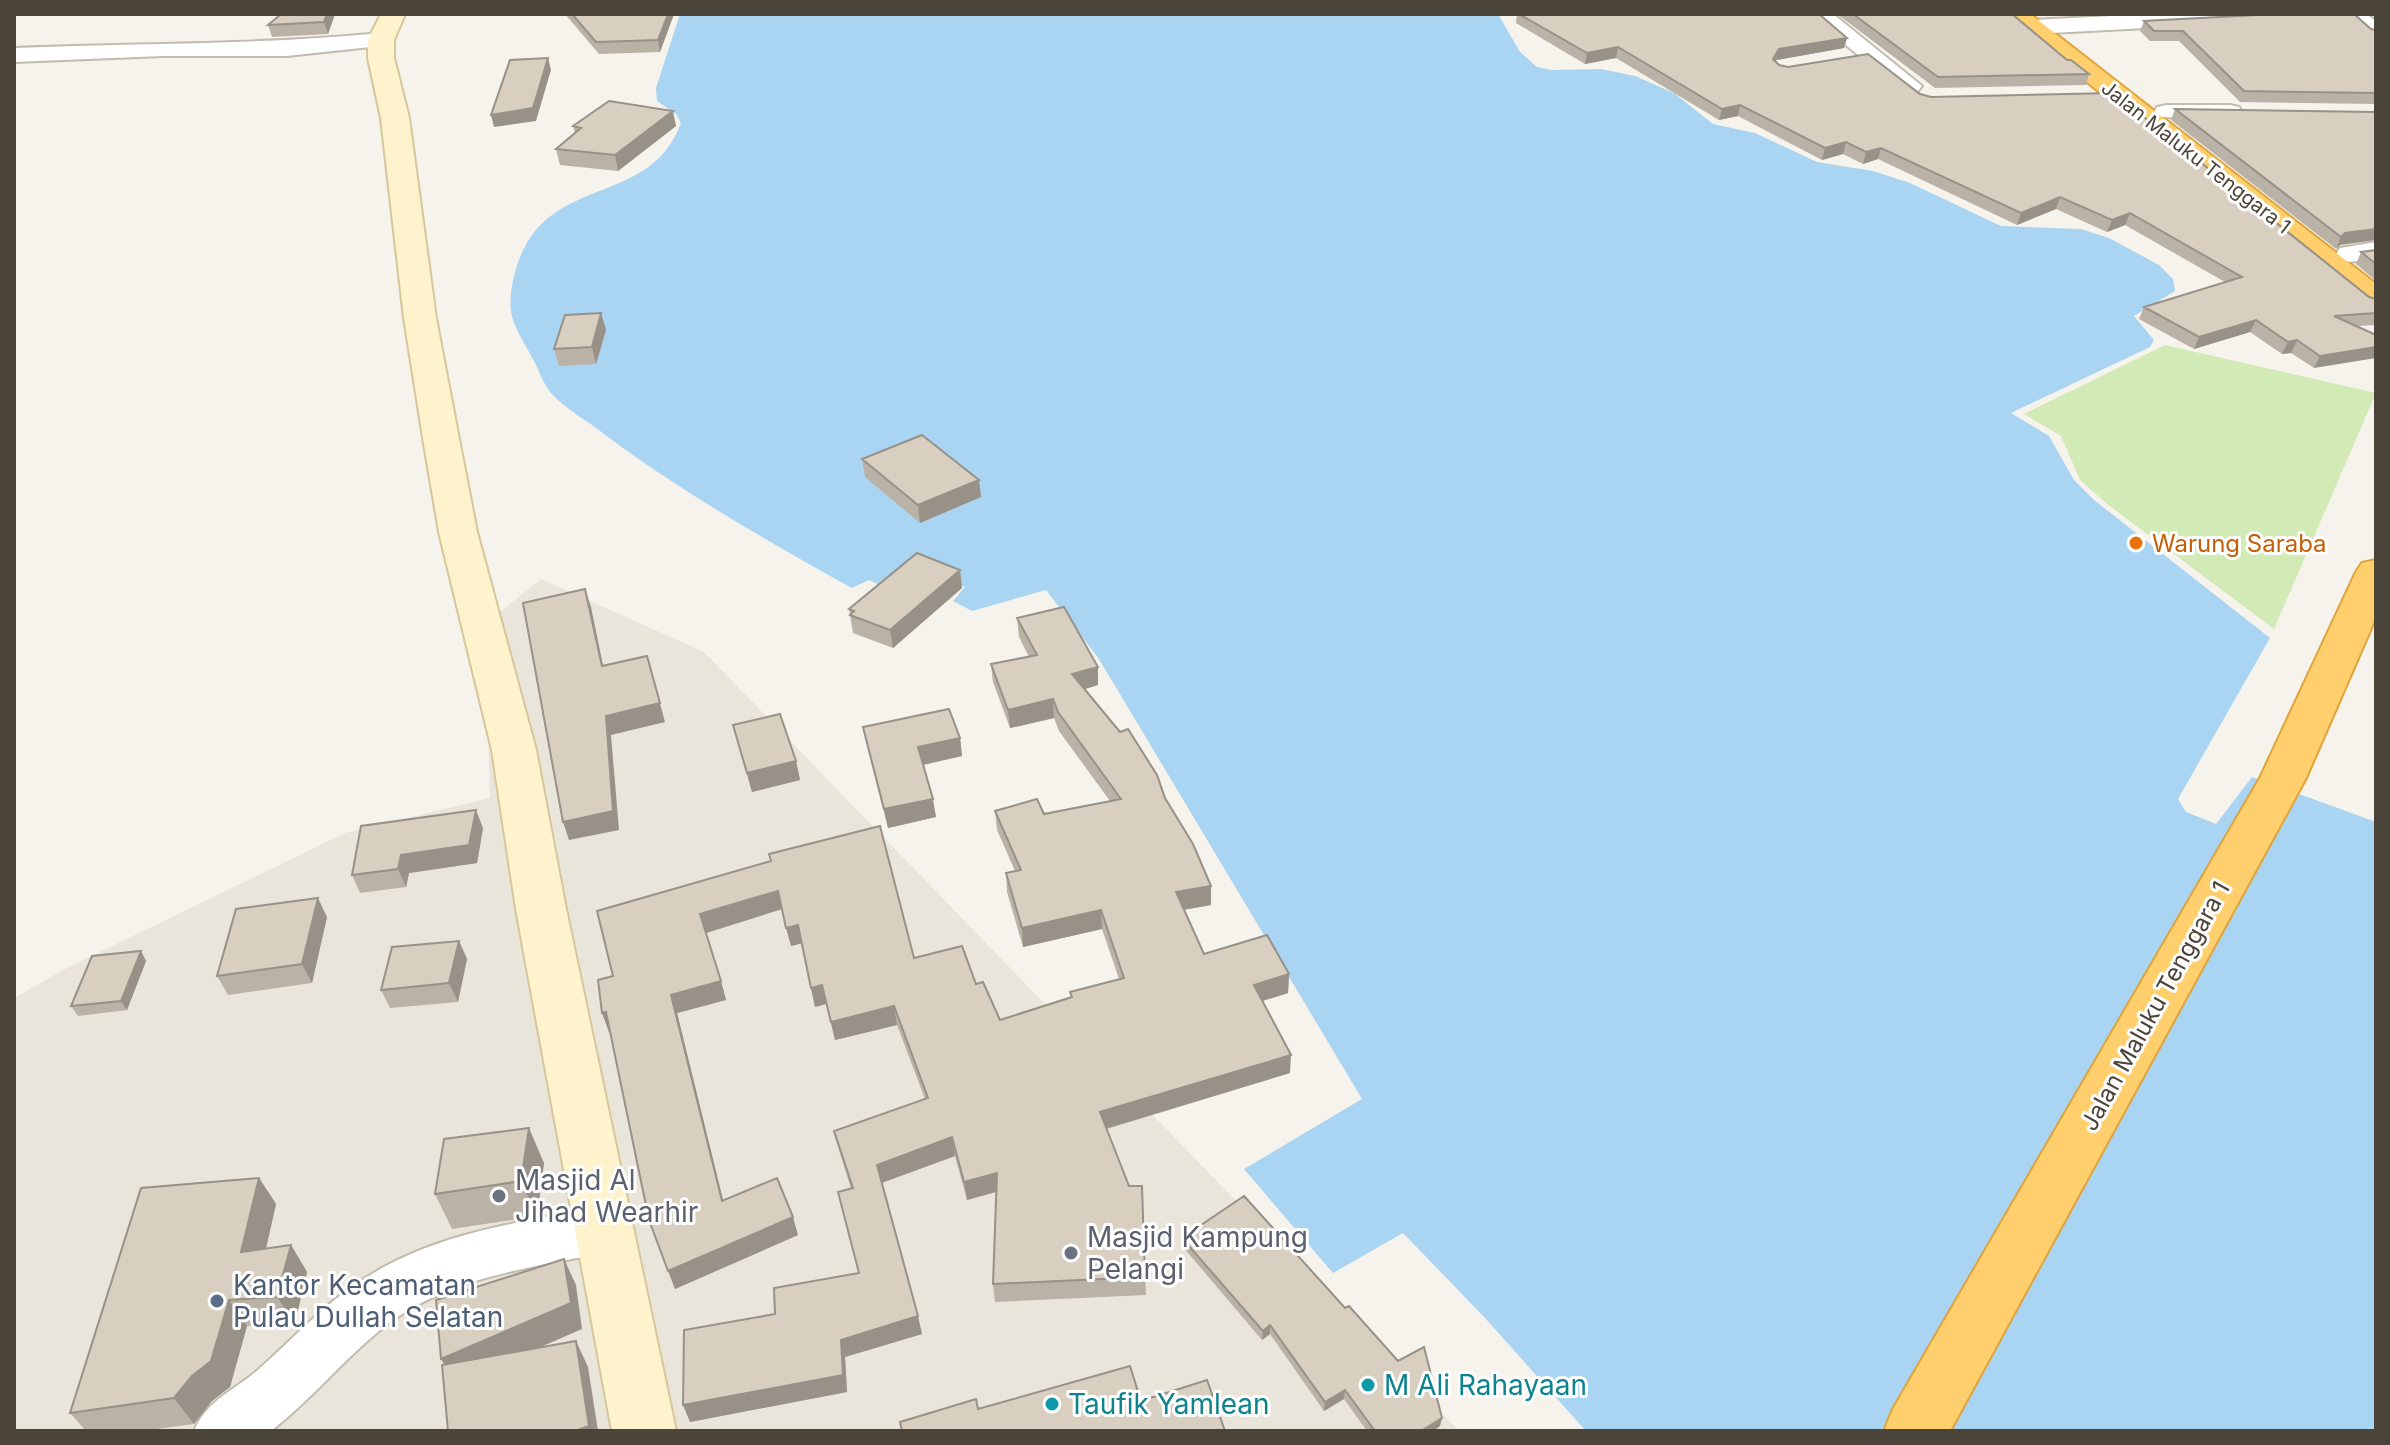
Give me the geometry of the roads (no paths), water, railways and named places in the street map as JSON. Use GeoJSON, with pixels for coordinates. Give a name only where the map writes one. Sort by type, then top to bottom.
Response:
{"type":"FeatureCollection","features":[{"type":"Feature","properties":{"kind":"highway","name":"Jalan Maluku Tenggara 1"},"geometry":{"type":"LineString","coordinates":[[2035,20],[2117,94],[2376,300]]}},
{"type":"Feature","properties":{"kind":"highway","name":"Jalan Maluku Tenggara 1"},"geometry":{"type":"LineString","coordinates":[[2035,20],[2363,252],[2376,275]]}},
{"type":"Feature","properties":{"kind":"highway","name":"Jalan Maluku Tenggara 1"},"geometry":{"type":"LineString","coordinates":[[1916,1431],[2283,778],[2376,572]]}},
{"type":"Feature","properties":{"kind":"street"},"geometry":{"type":"LineString","coordinates":[[1819,14],[1928,98]]}},
{"type":"Feature","properties":{"kind":"street"},"geometry":{"type":"LineString","coordinates":[[2035,20],[2280,14]]}},
{"type":"Feature","properties":{"kind":"street"},"geometry":{"type":"LineString","coordinates":[[2352,14],[2376,32]]}},
{"type":"Feature","properties":{"kind":"street"},"geometry":{"type":"LineString","coordinates":[[14,55],[163,49],[287,49],[387,27],[381,58],[395,118],[420,318],[458,532],[514,750],[541,909],[644,1431]]}},
{"type":"Feature","properties":{"kind":"street"},"geometry":{"type":"LineString","coordinates":[[1840,59],[1868,54]]}},
{"type":"Feature","properties":{"kind":"street"},"geometry":{"type":"LineString","coordinates":[[2087,95],[2117,94]]}},
{"type":"Feature","properties":{"kind":"street"},"geometry":{"type":"LineString","coordinates":[[2166,112],[2256,112]]}},
{"type":"Feature","properties":{"kind":"street"},"geometry":{"type":"LineString","coordinates":[[223,1431],[264,1401],[326,1340],[378,1299],[424,1273],[501,1250],[603,1230]]}},
{"type":"Feature","properties":{"kind":"water"},"geometry":{"type":"Polygon","coordinates":[[[680,14],[1498,14],[1520,52],[1537,67],[1552,70],[1601,69],[1635,76],[1674,93],[1713,124],[1755,133],[1817,162],[1873,171],[1910,183],[2001,226],[2081,229],[2109,238],[2159,265],[2173,279],[2175,291],[2134,316],[2154,340],[2150,347],[2011,413],[2049,436],[2074,480],[2094,500],[2270,638],[2178,799],[2186,812],[2216,824],[2252,777],[2376,822],[2376,1431],[1586,1431],[1485,1318],[1403,1233],[1333,1273],[1244,1169],[1362,1099],[1099,659],[1046,590],[972,611],[953,601],[965,587],[924,567],[888,589],[869,580],[852,588],[695,496],[563,404],[544,382],[517,330],[511,311],[513,280],[520,258],[535,231],[572,203],[634,176],[653,164],[669,147],[681,123],[676,114],[657,101],[656,88],[680,14]]]}},
{"type":"Feature","properties":{"kind":"place","name":"Warung Saraba"},"geometry":{"type":"Point","coordinates":[2136,543]}},
{"type":"Feature","properties":{"kind":"place","name":"Masjid Al Jihad Wearhir"},"geometry":{"type":"Point","coordinates":[499,1196]}},
{"type":"Feature","properties":{"kind":"place","name":"Masjid Kampung Pelangi"},"geometry":{"type":"Point","coordinates":[1071,1253]}},
{"type":"Feature","properties":{"kind":"place","name":"Kantor Kecamatan Pulau Dullah Selatan"},"geometry":{"type":"Point","coordinates":[217,1301]}},
{"type":"Feature","properties":{"kind":"place","name":"M Ali Rahayaan"},"geometry":{"type":"Point","coordinates":[1368,1385]}},
{"type":"Feature","properties":{"kind":"place","name":"Taufik Yamlean"},"geometry":{"type":"Point","coordinates":[1052,1404]}}]}
